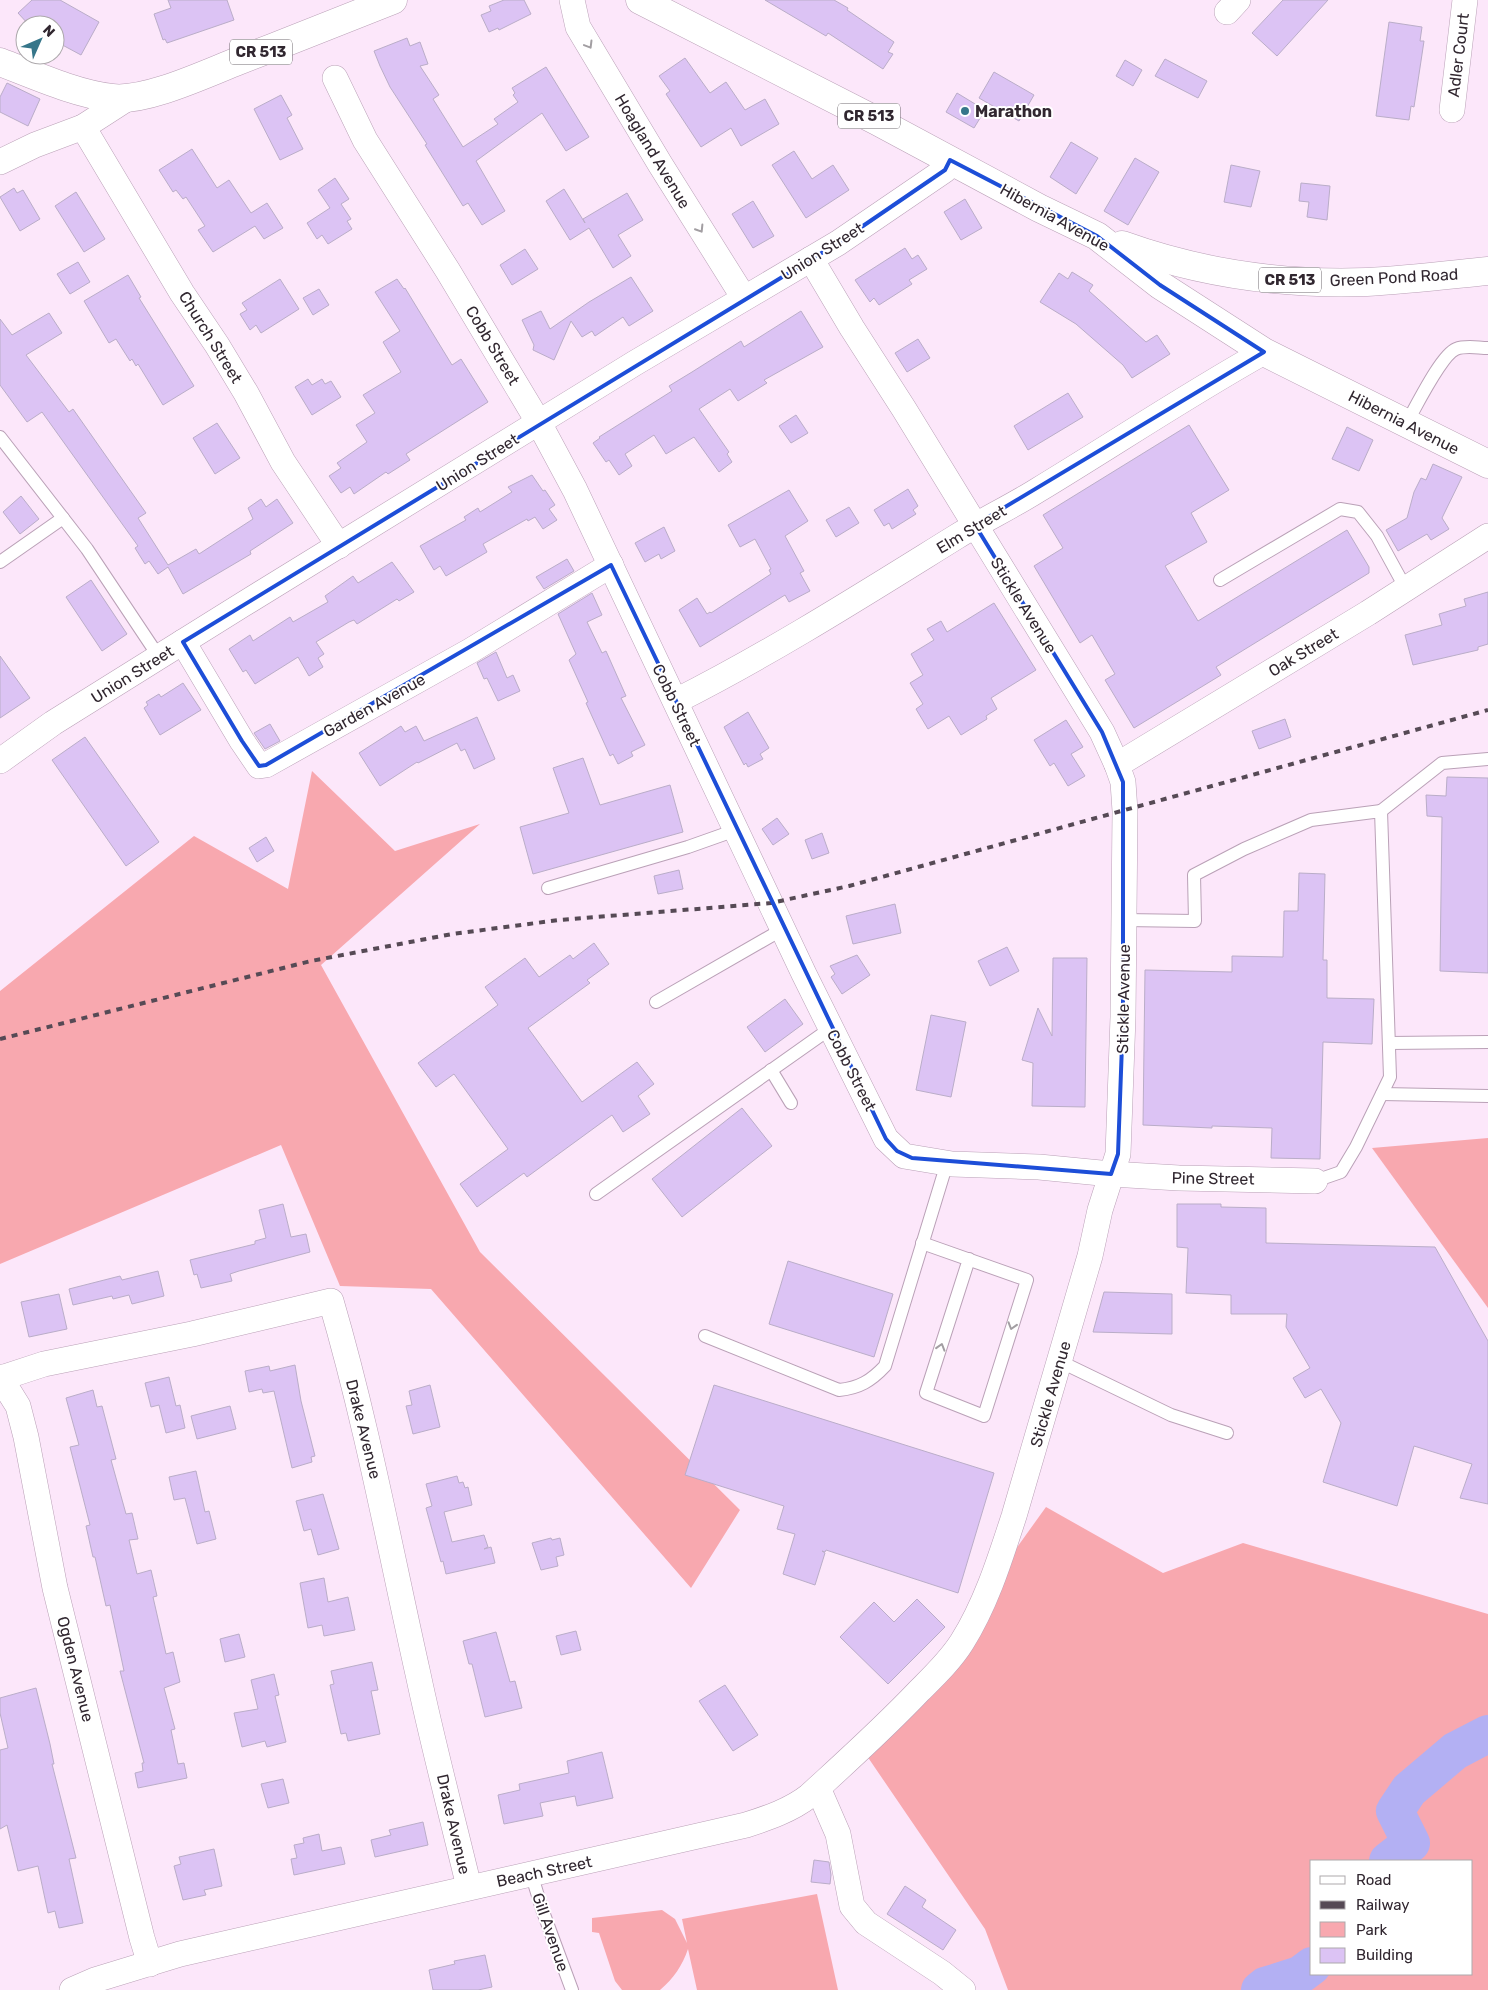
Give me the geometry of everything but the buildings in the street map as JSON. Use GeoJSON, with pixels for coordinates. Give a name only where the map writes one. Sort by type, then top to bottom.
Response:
{"type":"FeatureCollection","features":[{"type":"Feature","properties":{"kind":"main road","name":"CR 513"},"geometry":{"type":"LineString","coordinates":[[0,62],[72,88],[111,98],[128,98],[145,95],[197,77],[393,0]]}},
{"type":"Feature","properties":{"kind":"main road","name":"Hibernia Avenue"},"geometry":{"type":"LineString","coordinates":[[640,0],[1097,236],[1160,285],[1264,352],[1488,464]]}},
{"type":"Feature","properties":{"kind":"main road","name":"Green Pond Road"},"geometry":{"type":"LineString","coordinates":[[1097,236],[1162,259],[1224,273],[1266,278],[1367,282],[1488,271]]}},
{"type":"Feature","properties":{"kind":"street","name":"Hoagland Avenue"},"geometry":{"type":"LineString","coordinates":[[572,0],[578,26],[660,164],[744,298]]}},
{"type":"Feature","properties":{"kind":"street","name":"Adler Court"},"geometry":{"type":"LineString","coordinates":[[1452,110],[1465,0]]}},
{"type":"Feature","properties":{"kind":"street","name":"Cobb Street"},"geometry":{"type":"LineString","coordinates":[[336,78],[365,140],[448,271],[540,423],[575,490],[783,929],[886,1139],[904,1156],[947,1163],[1039,1167],[1111,1174]]}},
{"type":"Feature","properties":{"kind":"street"},"geometry":{"type":"LineString","coordinates":[[0,162],[35,144],[83,127],[128,98]]}},
{"type":"Feature","properties":{"kind":"street","name":"Church Street"},"geometry":{"type":"LineString","coordinates":[[83,127],[182,293],[232,369],[283,462],[339,546]]}},
{"type":"Feature","properties":{"kind":"street","name":"Union Street"},"geometry":{"type":"LineString","coordinates":[[0,761],[53,723],[158,657],[744,298],[838,243],[945,170],[950,160]]}},
{"type":"Feature","properties":{"kind":"street","name":"Stickle Avenue"},"geometry":{"type":"LineString","coordinates":[[811,259],[1102,732],[1123,782],[1125,812],[1124,1017],[1118,1154],[1100,1210],[1090,1256],[1011,1525],[977,1614],[961,1644],[943,1666],[853,1756]]}},
{"type":"Feature","properties":{"kind":"street","name":"Elm Street"},"geometry":{"type":"LineString","coordinates":[[676,701],[732,672],[827,618],[975,525],[1038,491],[1218,378],[1264,352]]}},
{"type":"Feature","properties":{"kind":"street","name":"Oak Street"},"geometry":{"type":"LineString","coordinates":[[1117,765],[1406,589],[1488,536]]}},
{"type":"Feature","properties":{"kind":"street","name":"Garden Avenue"},"geometry":{"type":"LineString","coordinates":[[183,642],[242,741],[260,766],[266,766],[470,651],[611,565]]}},
{"type":"Feature","properties":{"kind":"street","name":"Pine Street"},"geometry":{"type":"LineString","coordinates":[[1111,1174],[1315,1181]]}},
{"type":"Feature","properties":{"kind":"street","name":"Drake Avenue"},"geometry":{"type":"LineString","coordinates":[[0,1378],[44,1364],[192,1334],[331,1301],[382,1504],[418,1674],[469,1887]]}},
{"type":"Feature","properties":{"kind":"street","name":"Ogden Avenue"},"geometry":{"type":"LineString","coordinates":[[0,1378],[11,1393],[20,1414],[58,1597],[150,1964]]}},
{"type":"Feature","properties":{"kind":"street","name":"Beach Street"},"geometry":{"type":"LineString","coordinates":[[72,1990],[95,1980],[180,1954],[746,1825],[769,1818],[801,1803],[853,1756]]}},
{"type":"Feature","properties":{"kind":"street"},"geometry":{"type":"LineString","coordinates":[[818,1788],[838,1834],[852,1906],[866,1923],[942,1973],[963,1990]]}},
{"type":"Feature","properties":{"kind":"lane"},"geometry":{"type":"LineString","coordinates":[[1406,424],[1445,357],[1456,349],[1468,347],[1488,348]]}},
{"type":"Feature","properties":{"kind":"lane"},"geometry":{"type":"LineString","coordinates":[[1,440],[87,549],[158,657]]}},
{"type":"Feature","properties":{"kind":"lane"},"geometry":{"type":"LineString","coordinates":[[1220,580],[1340,509],[1358,512],[1377,536],[1406,589]]}},
{"type":"Feature","properties":{"kind":"lane"},"geometry":{"type":"LineString","coordinates":[[0,562],[63,518]]}},
{"type":"Feature","properties":{"kind":"lane"},"geometry":{"type":"LineString","coordinates":[[1124,920],[1194,921],[1194,875],[1244,849],[1311,820],[1381,811],[1442,764],[1488,759]]}},
{"type":"Feature","properties":{"kind":"lane"},"geometry":{"type":"LineString","coordinates":[[1315,1181],[1341,1172],[1356,1147],[1390,1077],[1381,811]]}},
{"type":"Feature","properties":{"kind":"lane"},"geometry":{"type":"LineString","coordinates":[[548,888],[688,847],[736,830]]}},
{"type":"Feature","properties":{"kind":"lane"},"geometry":{"type":"LineString","coordinates":[[656,1002],[783,929]]}},
{"type":"Feature","properties":{"kind":"lane"},"geometry":{"type":"LineString","coordinates":[[596,1194],[831,1028]]}},
{"type":"Feature","properties":{"kind":"lane"},"geometry":{"type":"LineString","coordinates":[[1389,1043],[1488,1042]]}},
{"type":"Feature","properties":{"kind":"lane"},"geometry":{"type":"LineString","coordinates":[[771,1070],[791,1103]]}},
{"type":"Feature","properties":{"kind":"lane"},"geometry":{"type":"LineString","coordinates":[[1382,1094],[1488,1096]]}},
{"type":"Feature","properties":{"kind":"lane"},"geometry":{"type":"LineString","coordinates":[[705,1336],[839,1390],[852,1389],[863,1385],[873,1378],[884,1366],[947,1163]]}},
{"type":"Feature","properties":{"kind":"lane"},"geometry":{"type":"LineString","coordinates":[[922,1242],[969,1259],[1027,1280],[984,1416],[926,1393],[969,1259]]}},
{"type":"Feature","properties":{"kind":"lane"},"geometry":{"type":"LineString","coordinates":[[1059,1361],[1171,1415],[1227,1433]]}},
{"type":"Feature","properties":{"kind":"lane","name":"Gill Avenue"},"geometry":{"type":"LineString","coordinates":[[531,1873],[553,1942],[572,1990]]}},
{"type":"Feature","properties":{"kind":"highlighted area"},"geometry":{"type":"Polygon","coordinates":[[[950,160],[1097,236],[1160,285],[1264,352],[975,525],[1102,732],[1123,782],[1123,1017],[1118,1154],[1111,1174],[912,1158],[897,1151],[886,1139],[611,565],[266,765],[259,766],[242,741],[183,642],[838,243],[945,170],[950,160]]]}},
{"type":"Feature","properties":{"kind":"green space"},"geometry":{"type":"Polygon","coordinates":[[[312,771],[395,851],[480,824],[321,965],[480,1252],[740,1510],[691,1588],[431,1289],[340,1286],[281,1145],[0,1264],[0,991],[194,836],[288,889],[312,771]]]}},
{"type":"Feature","properties":{"kind":"green space"},"geometry":{"type":"Polygon","coordinates":[[[1488,1138],[1488,1308],[1372,1148],[1488,1138]]]}},
{"type":"Feature","properties":{"kind":"green space"},"geometry":{"type":"Polygon","coordinates":[[[1046,1507],[1163,1573],[1243,1543],[1488,1614],[1488,1990],[1008,1990],[985,1929],[867,1756],[1046,1507]]]}},
{"type":"Feature","properties":{"kind":"green space"},"geometry":{"type":"Polygon","coordinates":[[[817,1894],[838,1990],[697,1990],[688,1949],[677,1971],[660,1990],[622,1990],[615,1981],[599,1933],[592,1932],[592,1918],[662,1910],[675,1919],[687,1943],[682,1919],[817,1894]]]}},
{"type":"Feature","properties":{"kind":"waterway"},"geometry":{"type":"LineString","coordinates":[[1389,1860],[1411,1843],[1395,1811],[1409,1790],[1455,1751],[1488,1734]]}},
{"type":"Feature","properties":{"kind":"waterway"},"geometry":{"type":"LineString","coordinates":[[1260,1990],[1265,1986],[1300,1975],[1310,1968]]}},
{"type":"Feature","properties":{"kind":"railway"},"geometry":{"type":"LineString","coordinates":[[0,1039],[311,961],[452,934],[559,920],[771,903],[849,886],[1488,710]]}},
{"type":"Feature","properties":{"kind":"place","name":"Marathon"},"geometry":{"type":"Point","coordinates":[965,111]}}]}
